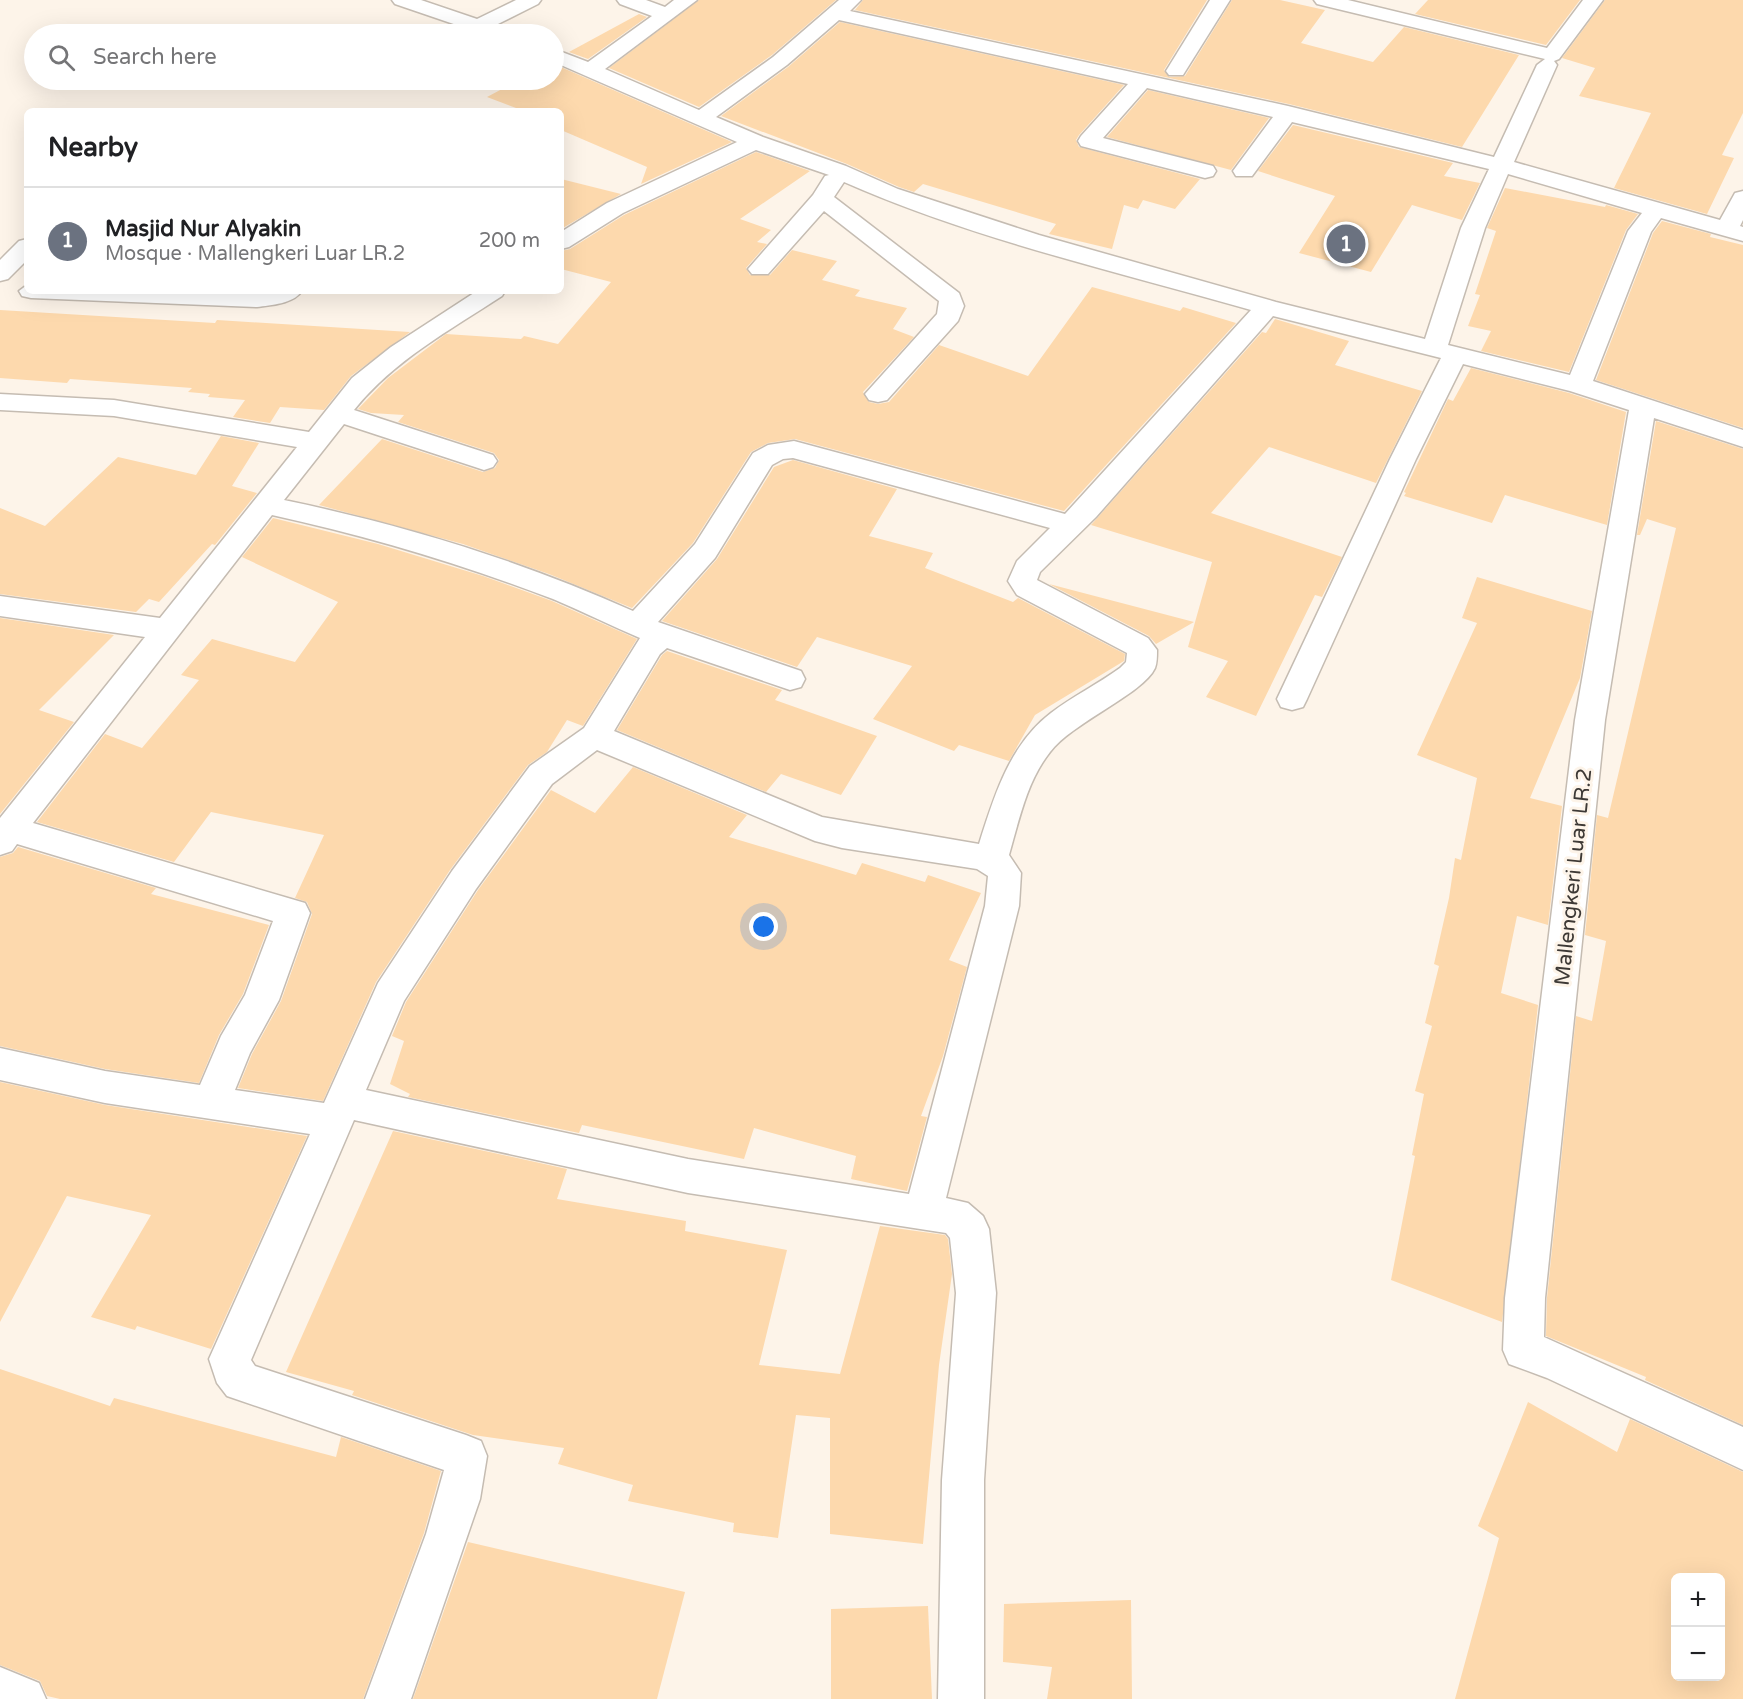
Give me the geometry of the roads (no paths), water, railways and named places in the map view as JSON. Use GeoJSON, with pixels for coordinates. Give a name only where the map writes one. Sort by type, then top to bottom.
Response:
{"type":"FeatureCollection","features":[{"type":"Feature","properties":{"kind":"street"},"geometry":{"type":"LineString","coordinates":[[402,0],[473,24]]}},
{"type":"Feature","properties":{"kind":"street"},"geometry":{"type":"LineString","coordinates":[[483,24],[531,0]]}},
{"type":"Feature","properties":{"kind":"street"},"geometry":{"type":"LineString","coordinates":[[627,0],[666,14]]}},
{"type":"Feature","properties":{"kind":"street"},"geometry":{"type":"LineString","coordinates":[[591,70],[687,0]]}},
{"type":"Feature","properties":{"kind":"street"},"geometry":{"type":"LineString","coordinates":[[1176,71],[1220,0]]}},
{"type":"Feature","properties":{"kind":"street"},"geometry":{"type":"LineString","coordinates":[[1324,0],[1387,6],[1552,55],[1593,0]]}},
{"type":"Feature","properties":{"kind":"street"},"geometry":{"type":"LineString","coordinates":[[702,118],[780,61],[844,7],[1142,81],[1288,112],[1503,166],[1735,232],[1743,198]]}},
{"type":"Feature","properties":{"kind":"street"},"geometry":{"type":"LineString","coordinates":[[564,60],[756,142],[838,171],[890,194],[1031,240],[1267,307],[1579,385],[1743,438]]}},
{"type":"Feature","properties":{"kind":"street"},"geometry":{"type":"LineString","coordinates":[[1292,699],[1403,459],[1445,350],[1473,228],[1547,65]]}},
{"type":"Feature","properties":{"kind":"street"},"geometry":{"type":"LineString","coordinates":[[1142,81],[1089,141],[1205,171]]}},
{"type":"Feature","properties":{"kind":"street"},"geometry":{"type":"LineString","coordinates":[[1244,171],[1288,112]]}},
{"type":"Feature","properties":{"kind":"street"},"geometry":{"type":"LineString","coordinates":[[564,240],[615,208],[756,142]]}},
{"type":"Feature","properties":{"kind":"street"},"geometry":{"type":"LineString","coordinates":[[760,269],[822,199],[838,171]]}},
{"type":"Feature","properties":{"kind":"street"},"geometry":{"type":"LineString","coordinates":[[822,199],[951,298],[952,306],[949,316],[878,394]]}},
{"type":"Feature","properties":{"kind":"street"},"geometry":{"type":"LineString","coordinates":[[1579,385],[1640,231],[1657,208]]}},
{"type":"Feature","properties":{"kind":"street"},"geometry":{"type":"LineString","coordinates":[[0,274],[24,249]]}},
{"type":"Feature","properties":{"kind":"street"},"geometry":{"type":"LineString","coordinates":[[0,290],[24,291]]}},
{"type":"Feature","properties":{"kind":"street"},"geometry":{"type":"LineString","coordinates":[[105,294],[257,300],[282,294]]}},
{"type":"Feature","properties":{"kind":"street"},"geometry":{"type":"LineString","coordinates":[[211,1102],[234,1047],[261,1000],[293,913],[5,835],[361,384],[382,365],[488,294]]}},
{"type":"Feature","properties":{"kind":"street"},"geometry":{"type":"LineString","coordinates":[[992,860],[1008,803],[1027,759],[1051,730],[1128,680],[1141,666],[1142,650],[1137,645],[1027,588],[1022,581],[1027,568],[1086,511],[1267,307]]}},
{"type":"Feature","properties":{"kind":"street"},"geometry":{"type":"LineString","coordinates":[[0,402],[114,408],[316,442]]}},
{"type":"Feature","properties":{"kind":"street","name":"Mallengkeri Luar LR.2"},"geometry":{"type":"LineString","coordinates":[[1643,406],[1590,720],[1525,1298],[1523,1350],[1554,1360],[1743,1449]]}},
{"type":"Feature","properties":{"kind":"street"},"geometry":{"type":"LineString","coordinates":[[338,413],[484,461]]}},
{"type":"Feature","properties":{"kind":"street"},"geometry":{"type":"LineString","coordinates":[[388,1699],[452,1520],[467,1466],[466,1456],[242,1382],[232,1369],[230,1359],[390,994],[464,880],[541,775],[557,761],[595,736],[650,647],[650,631],[705,551],[762,459],[783,449],[794,449],[871,472],[999,501],[1070,525]]}},
{"type":"Feature","properties":{"kind":"street"},"geometry":{"type":"LineString","coordinates":[[266,505],[433,545],[568,594],[650,631],[790,678]]}},
{"type":"Feature","properties":{"kind":"street"},"geometry":{"type":"LineString","coordinates":[[0,606],[166,629]]}},
{"type":"Feature","properties":{"kind":"street"},"geometry":{"type":"LineString","coordinates":[[595,736],[815,828],[842,835],[992,860],[1001,866],[1006,877],[1002,906],[950,1100],[923,1214]]}},
{"type":"Feature","properties":{"kind":"street"},"geometry":{"type":"LineString","coordinates":[[0,1064],[105,1087],[211,1102],[339,1111],[688,1176],[923,1214],[954,1216],[969,1229],[976,1293],[963,1480],[961,1699]]}},
{"type":"Feature","properties":{"kind":"street"},"geometry":{"type":"LineString","coordinates":[[0,1690],[23,1699]]}},
{"type":"Feature","properties":{"kind":"place","name":"Masjid Nur Alyakin"},"geometry":{"type":"Point","coordinates":[1346,244]}}]}
